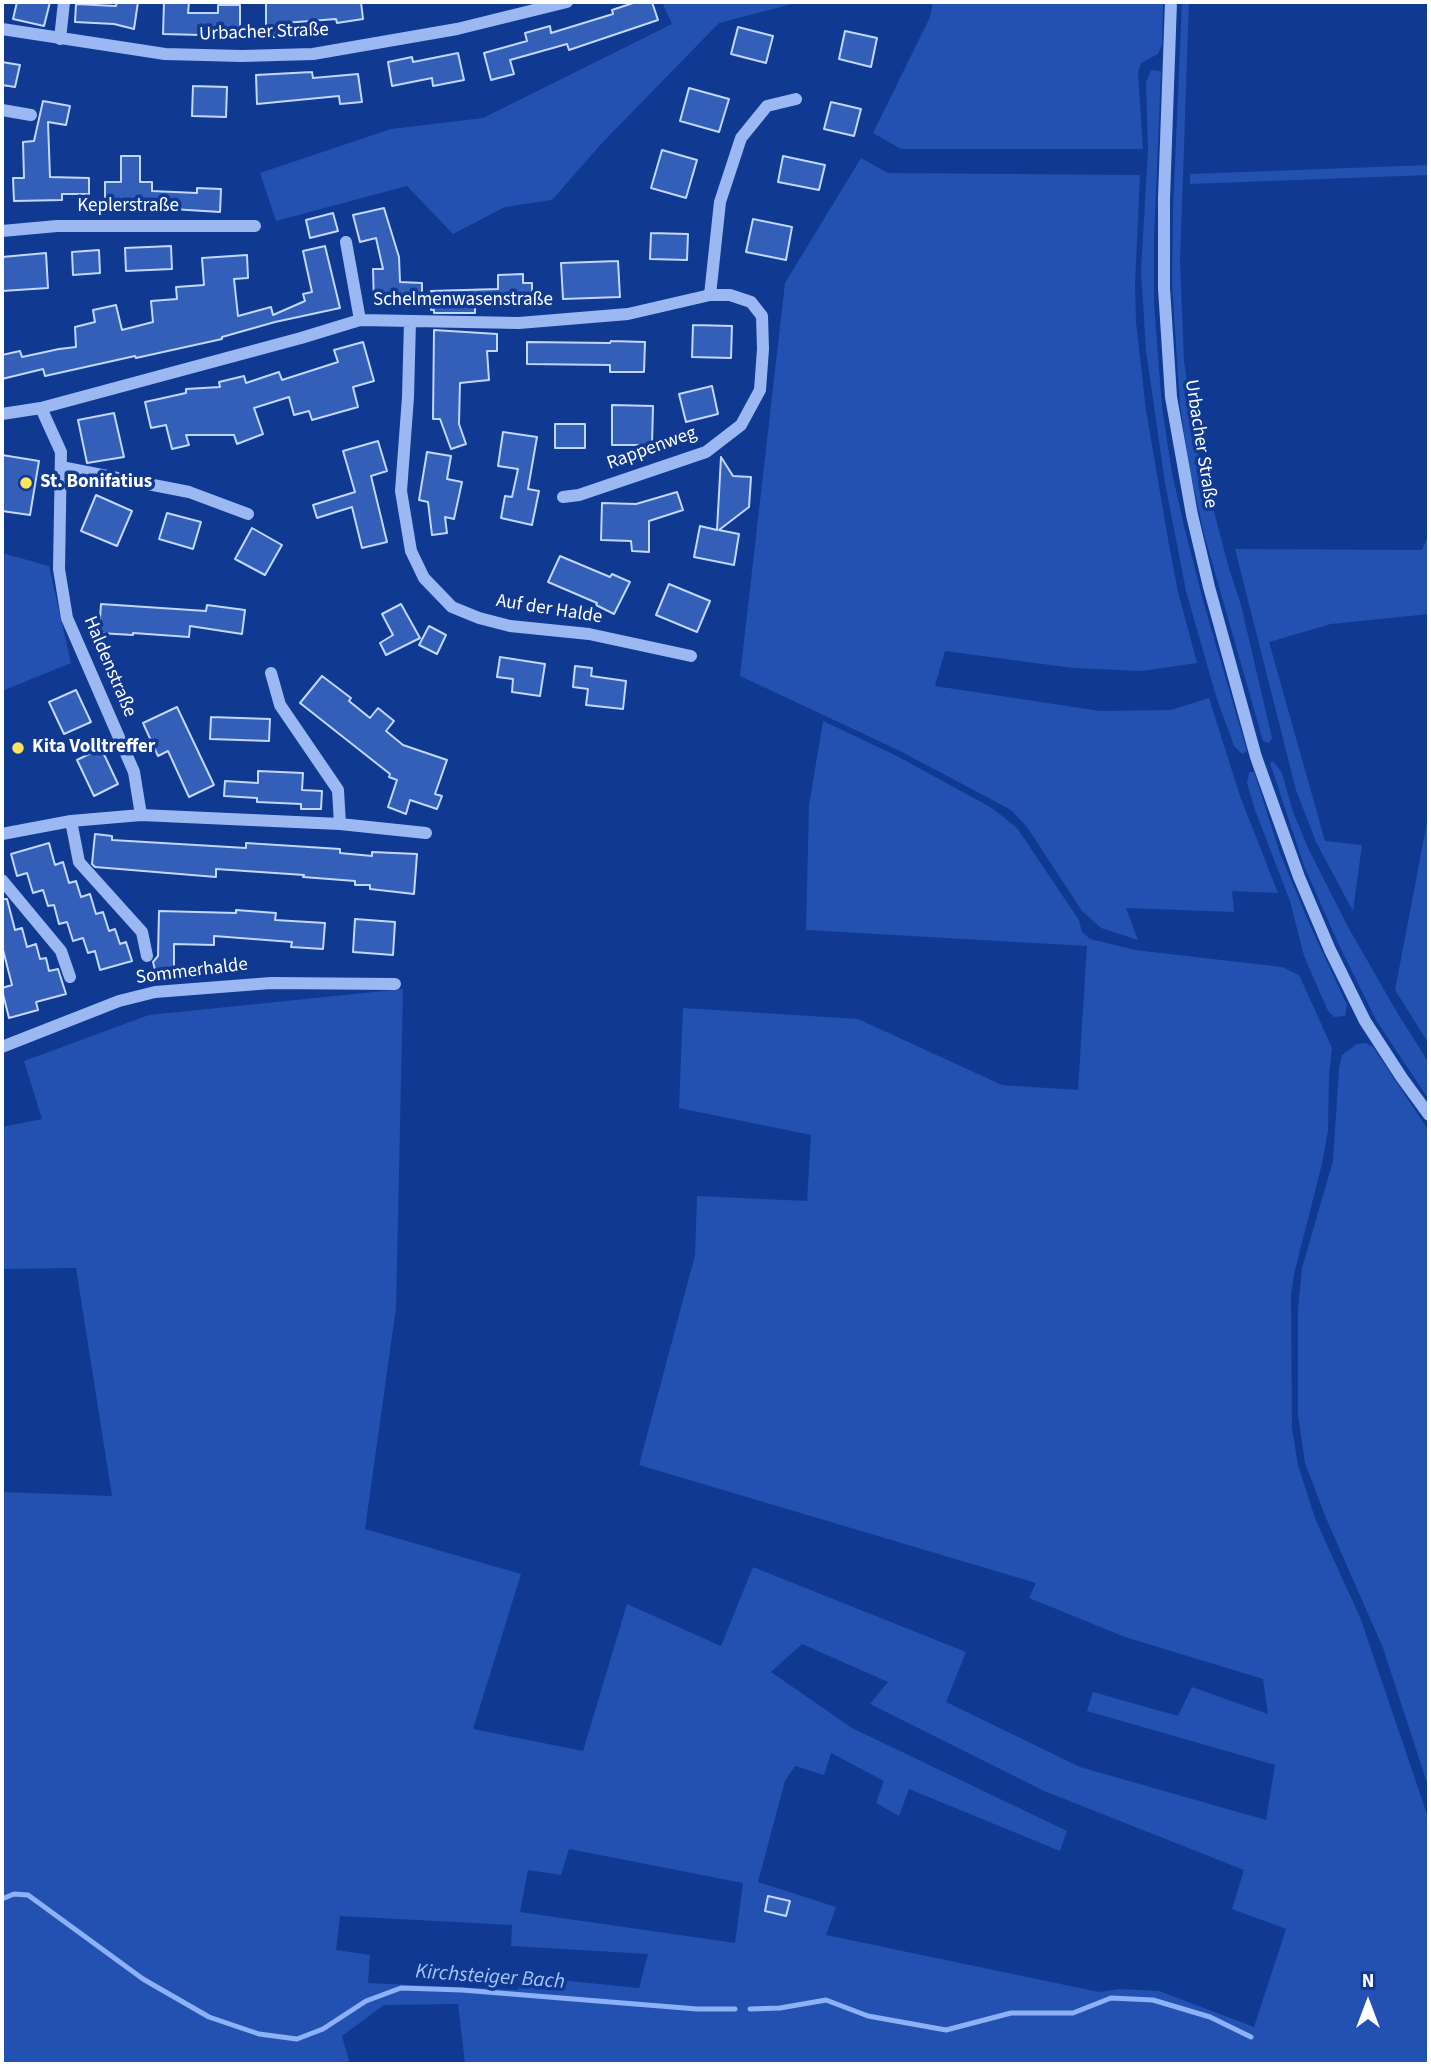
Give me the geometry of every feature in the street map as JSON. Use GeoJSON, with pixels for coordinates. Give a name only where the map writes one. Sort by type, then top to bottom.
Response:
{"type":"FeatureCollection","features":[{"type":"Feature","properties":{"kind":"street"},"geometry":{"type":"LineString","coordinates":[[60,38],[64,2]]}},
{"type":"Feature","properties":{"kind":"street","name":"Urbacher Straße"},"geometry":{"type":"LineString","coordinates":[[2,29],[166,54],[313,54],[457,29],[567,2]]}},
{"type":"Feature","properties":{"kind":"street","name":"Urbacher Straße"},"geometry":{"type":"LineString","coordinates":[[1171,2],[1164,198],[1164,288],[1171,397],[1192,515],[1256,757],[1299,877],[1330,950],[1365,1021],[1429,1115]]}},
{"type":"Feature","properties":{"kind":"street"},"geometry":{"type":"LineString","coordinates":[[710,295],[720,202],[741,138],[767,106],[796,99]]}},
{"type":"Feature","properties":{"kind":"street"},"geometry":{"type":"LineString","coordinates":[[2,110],[31,115]]}},
{"type":"Feature","properties":{"kind":"street","name":"Keplerstraße"},"geometry":{"type":"LineString","coordinates":[[2,231],[57,226],[255,226]]}},
{"type":"Feature","properties":{"kind":"street","name":"Schelmenwasenstraße"},"geometry":{"type":"LineString","coordinates":[[346,242],[360,320]]}},
{"type":"Feature","properties":{"kind":"street","name":"Schelmenwasenstraße"},"geometry":{"type":"LineString","coordinates":[[2,414],[41,408],[360,320],[519,323],[628,314],[710,295]]}},
{"type":"Feature","properties":{"kind":"street","name":"Rappenweg"},"geometry":{"type":"LineString","coordinates":[[563,497],[579,495],[706,452],[741,425],[760,390],[762,316],[751,302],[730,295],[710,295]]}},
{"type":"Feature","properties":{"kind":"street","name":"Auf der Halde"},"geometry":{"type":"LineString","coordinates":[[410,321],[401,491],[411,551],[424,578],[452,607],[479,618],[510,626],[589,634],[691,656]]}},
{"type":"Feature","properties":{"kind":"street","name":"Haldenstraße"},"geometry":{"type":"LineString","coordinates":[[41,408],[61,452],[59,569],[67,618],[134,772],[141,815]]}},
{"type":"Feature","properties":{"kind":"street"},"geometry":{"type":"LineString","coordinates":[[61,467],[188,492],[247,514]]}},
{"type":"Feature","properties":{"kind":"street"},"geometry":{"type":"LineString","coordinates":[[271,673],[280,705],[338,790],[340,824]]}},
{"type":"Feature","properties":{"kind":"street"},"geometry":{"type":"LineString","coordinates":[[2,834],[71,821],[141,815],[340,824],[426,833]]}},
{"type":"Feature","properties":{"kind":"street","name":"Sommerhalde"},"geometry":{"type":"LineString","coordinates":[[71,821],[79,862],[142,932],[147,956]]}},
{"type":"Feature","properties":{"kind":"street"},"geometry":{"type":"LineString","coordinates":[[2,880],[61,951],[71,977]]}},
{"type":"Feature","properties":{"kind":"street","name":"Sommerhalde"},"geometry":{"type":"LineString","coordinates":[[3,1042],[155,992],[271,983],[395,984]]}},
{"type":"Feature","properties":{"kind":"shaded area"},"geometry":{"type":"Polygon","coordinates":[[[662,2],[800,2],[719,23],[602,143],[552,200],[505,207],[453,234],[407,186],[276,221],[260,173],[391,129],[483,118],[672,24],[662,2]]]}},
{"type":"Feature","properties":{"kind":"shaded area"},"geometry":{"type":"Polygon","coordinates":[[[933,2],[1163,2],[1162,45],[1158,54],[1141,63],[1138,73],[1143,149],[901,149],[873,133],[930,17],[933,2]]]}},
{"type":"Feature","properties":{"kind":"shaded area"},"geometry":{"type":"Polygon","coordinates":[[[1182,2],[1189,2],[1180,261],[1184,361],[1197,448],[1240,601],[1272,738],[1269,743],[1263,741],[1204,534],[1189,466],[1180,404],[1172,284],[1182,2]]]}},
{"type":"Feature","properties":{"kind":"shaded area"},"geometry":{"type":"Polygon","coordinates":[[[1151,70],[1161,71],[1154,303],[1162,407],[1172,473],[1184,526],[1247,751],[1242,754],[1234,746],[1216,696],[1186,591],[1165,483],[1146,351],[1141,270],[1148,151],[1146,82],[1151,70]]]}},
{"type":"Feature","properties":{"kind":"shaded area"},"geometry":{"type":"Polygon","coordinates":[[[861,158],[888,173],[1140,175],[1135,284],[1136,322],[1146,410],[1178,592],[1197,663],[1141,671],[1073,668],[945,651],[935,686],[1100,711],[1171,710],[1209,698],[1240,796],[1278,893],[1232,891],[1234,912],[1126,908],[1138,940],[1101,928],[1082,911],[1027,827],[1011,810],[900,751],[740,676],[785,283],[861,158]]]}},
{"type":"Feature","properties":{"kind":"shaded area"},"geometry":{"type":"Polygon","coordinates":[[[1429,165],[1429,175],[1190,184],[1190,174],[1429,165]]]}},
{"type":"Feature","properties":{"kind":"shaded area"},"geometry":{"type":"Polygon","coordinates":[[[1429,534],[1429,614],[1331,624],[1269,642],[1325,841],[1362,845],[1353,911],[1316,842],[1296,790],[1235,549],[1422,550],[1429,534]]]}},
{"type":"Feature","properties":{"kind":"shaded area"},"geometry":{"type":"Polygon","coordinates":[[[2,553],[49,566],[71,663],[2,691],[2,553]]]}},
{"type":"Feature","properties":{"kind":"shaded area"},"geometry":{"type":"Polygon","coordinates":[[[823,721],[897,756],[992,808],[1017,828],[1079,920],[1082,932],[1090,939],[1135,950],[1282,967],[1299,975],[1332,1048],[1328,1131],[1291,1295],[1292,1428],[1298,1465],[1316,1521],[1360,1617],[1429,1820],[1429,2064],[465,2064],[458,2004],[384,2005],[342,2036],[350,2064],[2,2064],[2,1492],[112,1496],[76,1268],[2,1269],[2,1127],[42,1119],[24,1061],[149,1015],[403,989],[396,1308],[365,1529],[521,1574],[473,1729],[583,1751],[627,1604],[721,1646],[753,1567],[966,1652],[946,1702],[1080,1767],[1266,1820],[1275,1765],[1087,1711],[1093,1692],[1178,1716],[1192,1687],[1268,1714],[1263,1679],[1125,1637],[1029,1598],[1036,1583],[639,1465],[695,1255],[697,1196],[807,1201],[811,1135],[679,1108],[683,1008],[858,1019],[1002,1085],[1078,1090],[1087,946],[806,930],[809,805],[823,721]],[[802,1644],[771,1672],[852,1728],[1067,1831],[1060,1851],[909,1789],[899,1816],[876,1803],[884,1781],[831,1753],[824,1775],[795,1766],[785,1781],[758,1882],[836,1907],[826,1935],[1099,1992],[1120,1989],[1159,1991],[1254,2027],[1286,1929],[1232,1909],[1244,1870],[1044,1791],[870,1704],[888,1682],[802,1644]],[[569,1849],[561,1875],[528,1870],[520,1912],[735,1943],[743,1883],[569,1849]],[[340,1916],[336,1950],[370,1955],[368,1983],[518,1990],[520,1976],[639,1988],[648,1954],[511,1946],[512,1925],[340,1916]]]}},
{"type":"Feature","properties":{"kind":"shaded area"},"geometry":{"type":"Polygon","coordinates":[[[1273,761],[1282,773],[1293,812],[1309,850],[1348,927],[1429,1063],[1429,1100],[1376,1020],[1339,945],[1304,866],[1270,763],[1273,761]]]}},
{"type":"Feature","properties":{"kind":"shaded area"},"geometry":{"type":"Polygon","coordinates":[[[1249,772],[1254,772],[1280,853],[1347,1005],[1345,1016],[1334,1017],[1328,1011],[1304,956],[1290,901],[1255,810],[1247,783],[1249,772]]]}},
{"type":"Feature","properties":{"kind":"shaded area"},"geometry":{"type":"Polygon","coordinates":[[[1429,812],[1429,1044],[1395,990],[1429,812]]]}},
{"type":"Feature","properties":{"kind":"shaded area"},"geometry":{"type":"Polygon","coordinates":[[[1366,1043],[1373,1047],[1429,1131],[1429,1789],[1383,1648],[1305,1463],[1298,1415],[1298,1309],[1302,1268],[1333,1161],[1342,1055],[1357,1044],[1366,1043]]]}},
{"type":"Feature","properties":{"kind":"building"},"geometry":{"type":"Polygon","coordinates":[[[17,2],[50,2],[44,26],[13,19],[17,2]]]}},
{"type":"Feature","properties":{"kind":"building"},"geometry":{"type":"Polygon","coordinates":[[[117,2],[138,2],[134,29],[114,24],[75,22],[76,4],[116,6],[117,2]]]}},
{"type":"Feature","properties":{"kind":"building"},"geometry":{"type":"Polygon","coordinates":[[[164,2],[189,2],[188,13],[218,13],[218,5],[240,5],[240,36],[163,34],[164,2]]]}},
{"type":"Feature","properties":{"kind":"building"},"geometry":{"type":"Polygon","coordinates":[[[361,2],[363,19],[337,23],[336,19],[284,23],[284,37],[266,37],[266,3],[361,2]]]}},
{"type":"Feature","properties":{"kind":"building"},"geometry":{"type":"Polygon","coordinates":[[[636,2],[652,2],[658,20],[569,50],[567,44],[510,60],[514,74],[491,80],[484,53],[527,41],[525,33],[550,26],[551,33],[613,14],[612,10],[636,2]]]}},
{"type":"Feature","properties":{"kind":"building"},"geometry":{"type":"Polygon","coordinates":[[[738,27],[773,36],[766,63],[731,54],[738,27]]]}},
{"type":"Feature","properties":{"kind":"building"},"geometry":{"type":"Polygon","coordinates":[[[845,31],[877,38],[871,67],[839,59],[845,31]]]}},
{"type":"Feature","properties":{"kind":"building"},"geometry":{"type":"Polygon","coordinates":[[[458,53],[464,80],[433,86],[432,78],[392,86],[388,62],[412,57],[413,62],[458,53]]]}},
{"type":"Feature","properties":{"kind":"building"},"geometry":{"type":"Polygon","coordinates":[[[2,62],[20,65],[15,87],[2,85],[2,62]]]}},
{"type":"Feature","properties":{"kind":"building"},"geometry":{"type":"Polygon","coordinates":[[[312,72],[313,78],[358,74],[362,102],[340,104],[339,96],[257,104],[256,75],[312,72]]]}},
{"type":"Feature","properties":{"kind":"building"},"geometry":{"type":"Polygon","coordinates":[[[193,86],[227,87],[226,117],[192,116],[193,86]]]}},
{"type":"Feature","properties":{"kind":"building"},"geometry":{"type":"Polygon","coordinates":[[[689,88],[729,99],[719,132],[680,121],[689,88]]]}},
{"type":"Feature","properties":{"kind":"building"},"geometry":{"type":"Polygon","coordinates":[[[43,101],[70,106],[66,125],[48,122],[50,177],[89,178],[89,194],[62,194],[62,200],[14,201],[13,178],[24,178],[23,142],[34,141],[43,101]]]}},
{"type":"Feature","properties":{"kind":"building"},"geometry":{"type":"Polygon","coordinates":[[[831,102],[861,109],[854,136],[824,129],[831,102]]]}},
{"type":"Feature","properties":{"kind":"building"},"geometry":{"type":"Polygon","coordinates":[[[662,150],[697,160],[686,198],[651,188],[662,150]]]}},
{"type":"Feature","properties":{"kind":"building"},"geometry":{"type":"Polygon","coordinates":[[[121,156],[140,156],[140,182],[152,182],[152,191],[197,193],[197,188],[221,189],[220,212],[172,209],[172,205],[105,206],[105,182],[121,182],[121,156]]]}},
{"type":"Feature","properties":{"kind":"building"},"geometry":{"type":"Polygon","coordinates":[[[783,156],[825,165],[819,190],[778,182],[783,156]]]}},
{"type":"Feature","properties":{"kind":"building"},"geometry":{"type":"Polygon","coordinates":[[[384,208],[399,257],[400,282],[422,283],[422,299],[400,299],[400,304],[374,305],[373,269],[383,269],[376,238],[360,242],[353,215],[384,208]]]}},
{"type":"Feature","properties":{"kind":"building"},"geometry":{"type":"Polygon","coordinates":[[[333,213],[338,231],[310,238],[306,220],[333,213]]]}},
{"type":"Feature","properties":{"kind":"building"},"geometry":{"type":"Polygon","coordinates":[[[753,219],[792,227],[786,260],[746,252],[753,219]]]}},
{"type":"Feature","properties":{"kind":"building"},"geometry":{"type":"Polygon","coordinates":[[[651,233],[688,234],[687,260],[650,259],[651,233]]]}},
{"type":"Feature","properties":{"kind":"building"},"geometry":{"type":"Polygon","coordinates":[[[171,246],[172,269],[126,271],[125,248],[171,246]]]}},
{"type":"Feature","properties":{"kind":"building"},"geometry":{"type":"Polygon","coordinates":[[[325,246],[340,308],[136,358],[135,356],[45,376],[43,369],[2,379],[2,355],[20,351],[22,357],[76,347],[75,327],[95,322],[93,310],[116,305],[122,330],[153,322],[151,301],[177,299],[176,287],[204,285],[202,258],[247,255],[248,278],[234,279],[238,316],[271,307],[273,315],[305,301],[303,294],[312,292],[303,251],[325,246]]]}},
{"type":"Feature","properties":{"kind":"building"},"geometry":{"type":"Polygon","coordinates":[[[99,250],[100,273],[73,275],[72,252],[99,250]]]}},
{"type":"Feature","properties":{"kind":"building"},"geometry":{"type":"Polygon","coordinates":[[[46,253],[48,288],[2,291],[2,257],[46,253]]]}},
{"type":"Feature","properties":{"kind":"building"},"geometry":{"type":"Polygon","coordinates":[[[618,261],[620,297],[563,299],[561,263],[618,261]]]}},
{"type":"Feature","properties":{"kind":"building"},"geometry":{"type":"Polygon","coordinates":[[[523,274],[523,283],[532,283],[532,303],[475,305],[475,313],[434,313],[434,310],[431,310],[431,291],[498,289],[498,275],[523,274]]]}},
{"type":"Feature","properties":{"kind":"building"},"geometry":{"type":"Polygon","coordinates":[[[693,325],[732,326],[731,358],[692,357],[693,325]]]}},
{"type":"Feature","properties":{"kind":"building"},"geometry":{"type":"Polygon","coordinates":[[[434,330],[497,334],[497,351],[487,351],[489,380],[460,383],[459,424],[466,444],[451,449],[440,419],[433,419],[434,330]]]}},
{"type":"Feature","properties":{"kind":"building"},"geometry":{"type":"Polygon","coordinates":[[[363,342],[374,381],[353,387],[358,407],[312,420],[309,411],[294,415],[289,397],[254,408],[263,434],[237,444],[234,435],[186,435],[189,445],[172,449],[166,425],[151,428],[145,402],[186,393],[186,389],[220,387],[219,382],[244,376],[246,383],[279,372],[282,380],[338,362],[334,350],[363,342]]]}},
{"type":"Feature","properties":{"kind":"building"},"geometry":{"type":"Polygon","coordinates":[[[527,342],[645,342],[644,372],[610,372],[610,365],[527,364],[527,342]]]}},
{"type":"Feature","properties":{"kind":"building"},"geometry":{"type":"Polygon","coordinates":[[[712,386],[718,414],[686,422],[679,394],[712,386]]]}},
{"type":"Feature","properties":{"kind":"building"},"geometry":{"type":"Polygon","coordinates":[[[612,405],[653,406],[652,445],[612,445],[612,405]]]}},
{"type":"Feature","properties":{"kind":"building"},"geometry":{"type":"Polygon","coordinates":[[[114,413],[124,457],[87,463],[78,420],[114,413]]]}},
{"type":"Feature","properties":{"kind":"building"},"geometry":{"type":"Polygon","coordinates":[[[555,424],[585,424],[585,448],[555,448],[555,424]]]}},
{"type":"Feature","properties":{"kind":"building"},"geometry":{"type":"Polygon","coordinates":[[[503,432],[537,437],[528,489],[539,491],[532,525],[501,518],[505,496],[512,497],[518,469],[498,466],[503,432]]]}},
{"type":"Feature","properties":{"kind":"building"},"geometry":{"type":"Polygon","coordinates":[[[378,441],[387,471],[371,476],[387,542],[362,548],[352,507],[317,518],[313,505],[355,492],[343,451],[378,441]]]}},
{"type":"Feature","properties":{"kind":"building"},"geometry":{"type":"Polygon","coordinates":[[[427,452],[451,456],[447,479],[462,482],[454,519],[445,517],[447,533],[432,535],[428,502],[419,500],[427,452]]]}},
{"type":"Feature","properties":{"kind":"building","name":"St. Bonifatius"},"geometry":{"type":"Polygon","coordinates":[[[2,455],[39,461],[30,515],[2,511],[2,455]]]}},
{"type":"Feature","properties":{"kind":"building"},"geometry":{"type":"Polygon","coordinates":[[[721,457],[733,476],[751,477],[749,507],[719,530],[739,534],[734,565],[694,557],[700,526],[717,530],[721,457]]]}},
{"type":"Feature","properties":{"kind":"building"},"geometry":{"type":"Polygon","coordinates":[[[677,492],[683,510],[649,521],[649,552],[632,551],[631,541],[601,540],[602,503],[636,504],[677,492]]]}},
{"type":"Feature","properties":{"kind":"building"},"geometry":{"type":"Polygon","coordinates":[[[96,495],[132,511],[117,546],[81,531],[96,495]]]}},
{"type":"Feature","properties":{"kind":"building"},"geometry":{"type":"Polygon","coordinates":[[[167,513],[201,522],[193,549],[159,539],[167,513]]]}},
{"type":"Feature","properties":{"kind":"building"},"geometry":{"type":"Polygon","coordinates":[[[252,528],[282,545],[265,575],[235,559],[252,528]]]}},
{"type":"Feature","properties":{"kind":"building"},"geometry":{"type":"Polygon","coordinates":[[[560,556],[610,577],[612,574],[630,582],[614,614],[596,605],[597,603],[548,582],[560,556]]]}},
{"type":"Feature","properties":{"kind":"building"},"geometry":{"type":"Polygon","coordinates":[[[669,584],[710,601],[697,632],[656,615],[669,584]]]}},
{"type":"Feature","properties":{"kind":"building"},"geometry":{"type":"Polygon","coordinates":[[[101,604],[206,611],[207,605],[245,610],[242,634],[190,626],[189,637],[99,633],[101,604]]]}},
{"type":"Feature","properties":{"kind":"building"},"geometry":{"type":"Polygon","coordinates":[[[401,604],[420,638],[386,655],[380,643],[393,635],[382,614],[401,604]]]}},
{"type":"Feature","properties":{"kind":"building"},"geometry":{"type":"Polygon","coordinates":[[[429,626],[446,635],[437,654],[419,645],[429,626]]]}},
{"type":"Feature","properties":{"kind":"building"},"geometry":{"type":"Polygon","coordinates":[[[500,657],[545,664],[540,696],[512,692],[513,679],[497,677],[500,657]]]}},
{"type":"Feature","properties":{"kind":"building"},"geometry":{"type":"Polygon","coordinates":[[[575,666],[592,668],[591,676],[626,681],[623,709],[586,705],[588,689],[573,687],[575,666]]]}},
{"type":"Feature","properties":{"kind":"building"},"geometry":{"type":"Polygon","coordinates":[[[322,676],[351,698],[349,701],[370,718],[378,708],[394,721],[386,731],[403,745],[447,760],[435,794],[442,796],[437,809],[410,800],[406,814],[388,807],[397,780],[389,777],[390,774],[300,703],[322,676]]]}},
{"type":"Feature","properties":{"kind":"building"},"geometry":{"type":"Polygon","coordinates":[[[76,690],[91,722],[64,734],[49,702],[76,690]]]}},
{"type":"Feature","properties":{"kind":"building"},"geometry":{"type":"Polygon","coordinates":[[[177,707],[214,785],[189,797],[168,751],[158,756],[143,723],[177,707]]]}},
{"type":"Feature","properties":{"kind":"building"},"geometry":{"type":"Polygon","coordinates":[[[211,717],[270,719],[269,741],[210,739],[211,717]]]}},
{"type":"Feature","properties":{"kind":"building"},"geometry":{"type":"Polygon","coordinates":[[[101,748],[118,784],[94,796],[77,760],[101,748]]]}},
{"type":"Feature","properties":{"kind":"building"},"geometry":{"type":"Polygon","coordinates":[[[258,771],[303,773],[302,790],[322,791],[321,809],[301,809],[301,804],[257,802],[257,798],[224,796],[225,781],[258,783],[258,771]]]}},
{"type":"Feature","properties":{"kind":"building"},"geometry":{"type":"Polygon","coordinates":[[[95,834],[112,836],[112,840],[246,848],[246,843],[340,849],[340,853],[372,856],[372,852],[417,854],[414,894],[370,889],[370,885],[355,885],[355,881],[303,877],[304,875],[216,869],[216,877],[95,867],[92,864],[95,834]]]}},
{"type":"Feature","properties":{"kind":"building"},"geometry":{"type":"Polygon","coordinates":[[[49,843],[55,865],[63,862],[69,883],[76,881],[81,897],[90,894],[96,914],[103,912],[109,931],[115,929],[120,944],[126,942],[132,961],[100,970],[95,951],[88,953],[83,938],[73,941],[67,922],[59,924],[54,905],[48,906],[43,890],[33,893],[27,873],[17,876],[11,854],[49,843]]]}},
{"type":"Feature","properties":{"kind":"building"},"geometry":{"type":"Polygon","coordinates":[[[2,899],[7,899],[15,930],[22,928],[27,947],[36,944],[40,959],[46,958],[49,971],[58,969],[66,994],[36,1002],[38,1010],[9,1018],[2,990],[12,985],[2,946],[2,899]]]}},
{"type":"Feature","properties":{"kind":"building"},"geometry":{"type":"Polygon","coordinates":[[[236,910],[276,913],[275,920],[325,923],[323,949],[291,947],[292,942],[214,936],[214,945],[174,944],[174,975],[157,978],[153,962],[158,956],[159,911],[236,913],[236,910]]]}},
{"type":"Feature","properties":{"kind":"building"},"geometry":{"type":"Polygon","coordinates":[[[355,919],[395,922],[393,955],[353,952],[355,919]]]}},
{"type":"Feature","properties":{"kind":"building"},"geometry":{"type":"Polygon","coordinates":[[[768,1896],[790,1901],[786,1916],[765,1911],[768,1896]]]}},
{"type":"Feature","properties":{"kind":"waterway","name":"Kirchsteiger Bach"},"geometry":{"type":"LineString","coordinates":[[2,1899],[14,1894],[28,1895],[143,1979],[209,2017],[259,2034],[297,2039],[323,2029],[366,2001],[401,1988],[462,1990],[697,2009],[735,2009]]}},
{"type":"Feature","properties":{"kind":"waterway","name":"Kirchsteiger Bach"},"geometry":{"type":"LineString","coordinates":[[750,2009],[780,2008],[826,2000],[868,2016],[946,2030],[1011,2013],[1073,2013],[1111,1998],[1153,2000],[1210,2017],[1251,2037]]}},
{"type":"Feature","properties":{"kind":"place","name":"St. Bonifatius"},"geometry":{"type":"Point","coordinates":[26,483]}},
{"type":"Feature","properties":{"kind":"place","name":"Kita Volltreffer"},"geometry":{"type":"Point","coordinates":[18,748]}}]}
